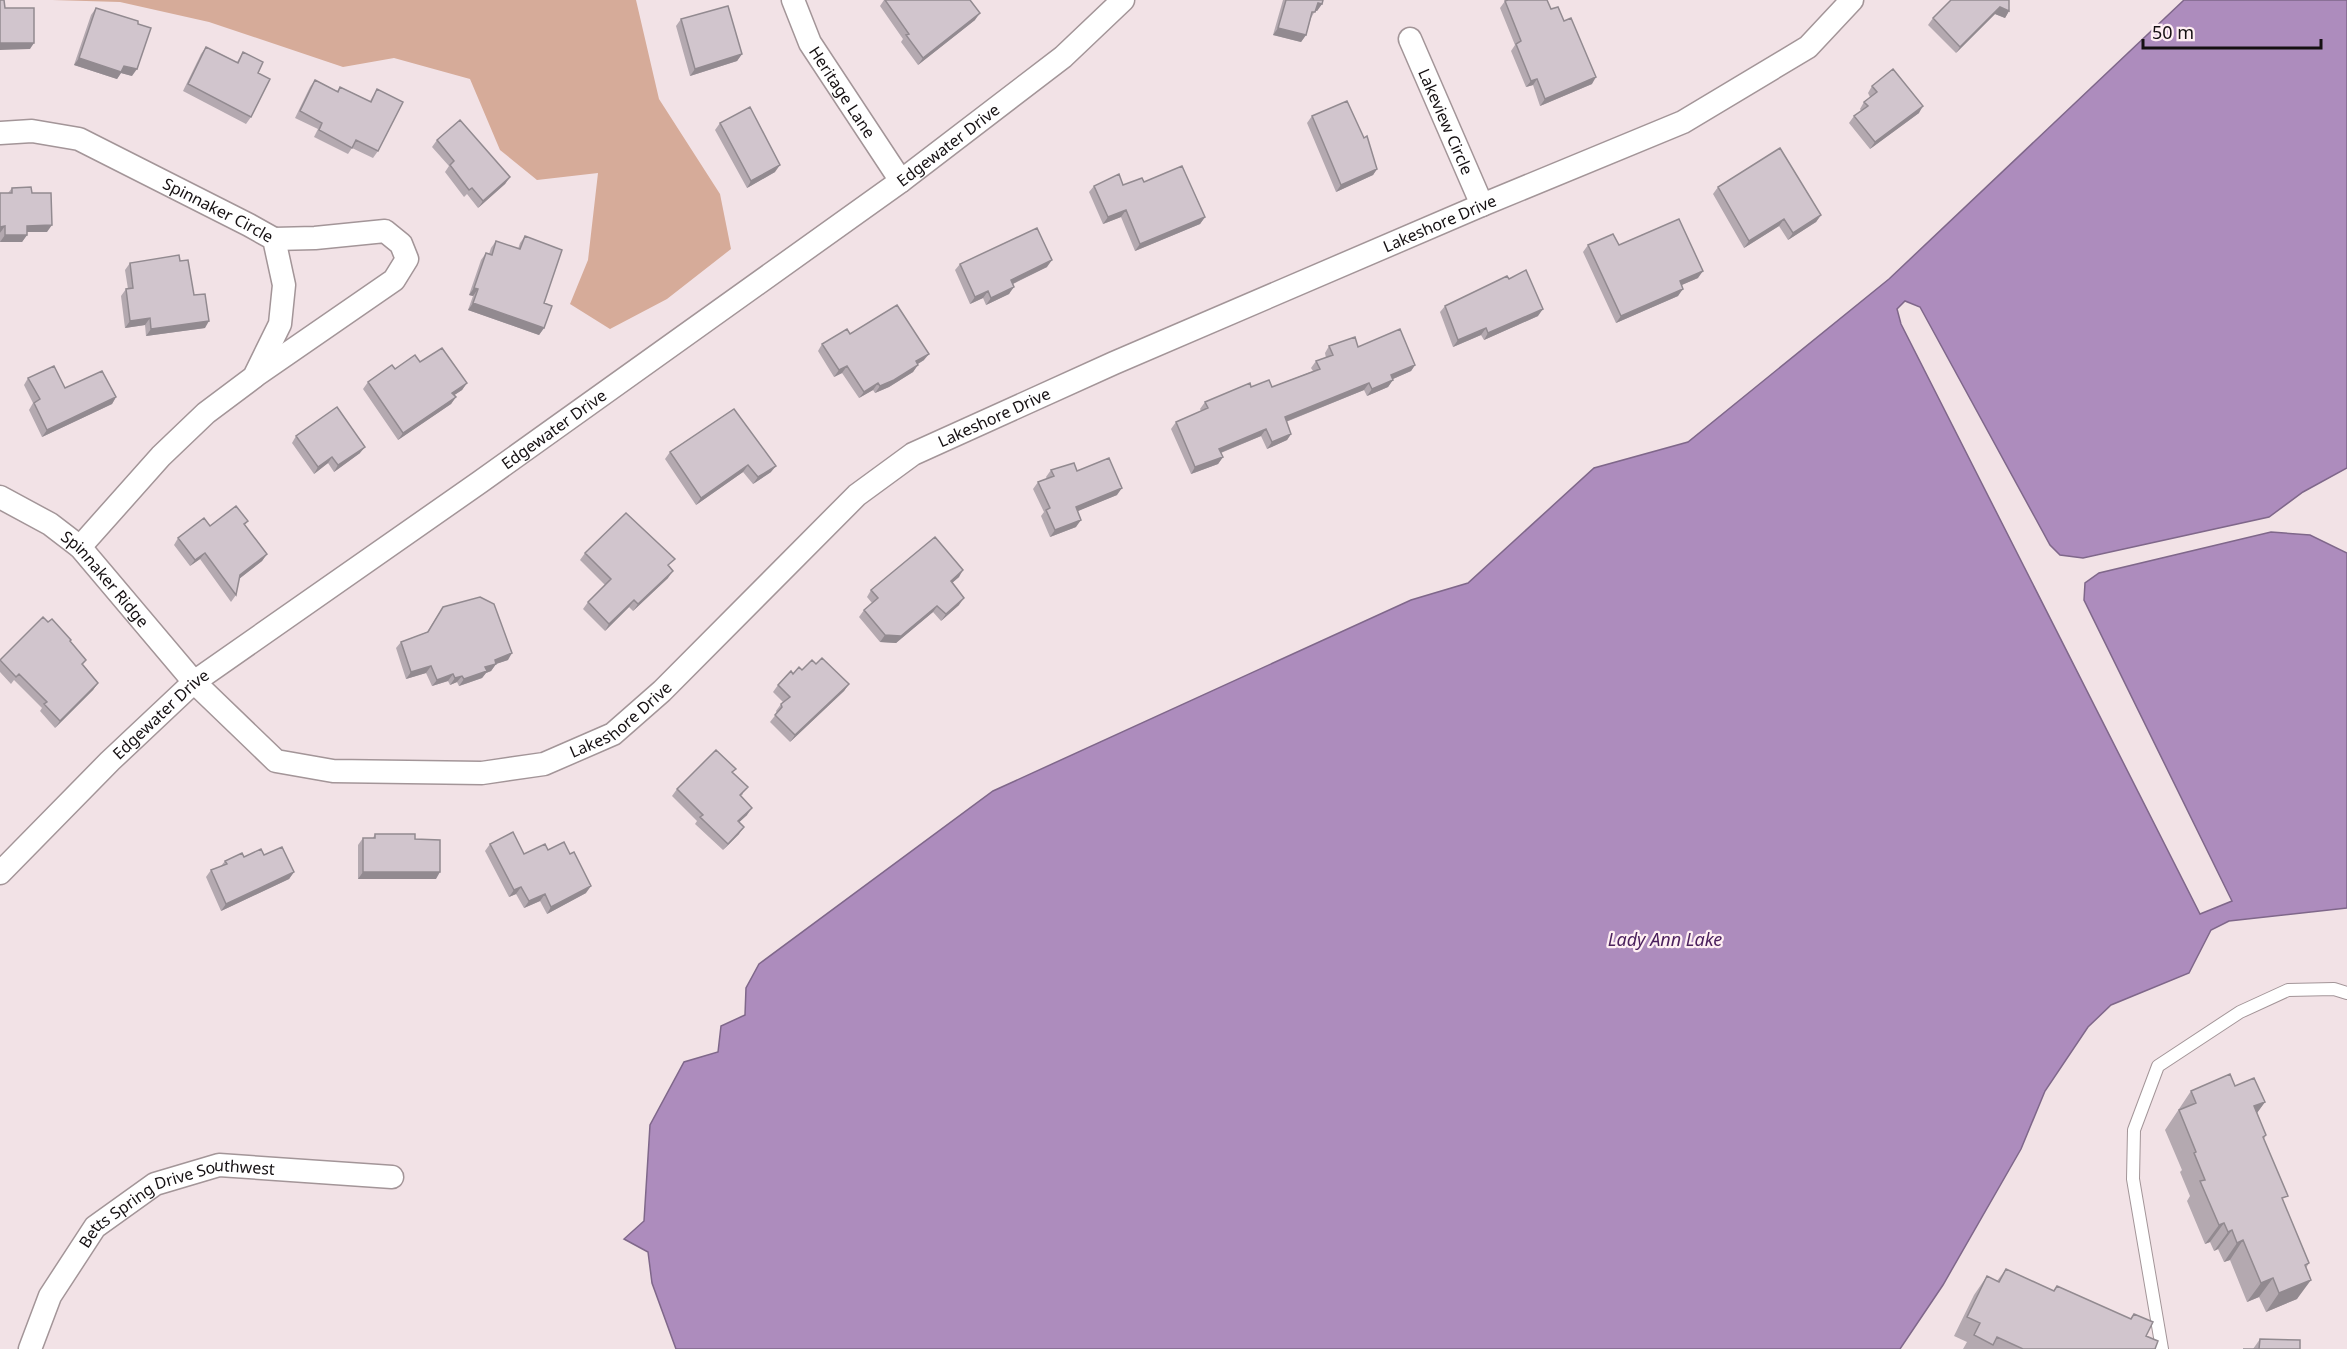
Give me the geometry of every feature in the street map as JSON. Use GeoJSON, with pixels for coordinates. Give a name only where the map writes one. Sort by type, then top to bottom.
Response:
{"type":"FeatureCollection","features":[{"type":"Feature","properties":{"kind":"street","name":"Heritage Lane"},"geometry":{"type":"LineString","coordinates":[[793,0],[810,43],[901,181]]}},
{"type":"Feature","properties":{"kind":"street","name":"Edgewater Drive"},"geometry":{"type":"LineString","coordinates":[[0,873],[102,770],[194,682],[480,482],[901,181],[1063,57],[1123,0]]}},
{"type":"Feature","properties":{"kind":"street","name":"Lakeshore Drive"},"geometry":{"type":"LineString","coordinates":[[194,682],[276,761],[333,771],[482,773],[544,764],[613,734],[686,668],[857,495],[913,454],[1104,368],[1482,205],[1683,122],[1808,47],[1852,0]]}},
{"type":"Feature","properties":{"kind":"street","name":"Lakeview Circle"},"geometry":{"type":"LineString","coordinates":[[1410,39],[1482,205]]}},
{"type":"Feature","properties":{"kind":"street","name":"Spinnaker Circle"},"geometry":{"type":"LineString","coordinates":[[0,133],[32,131],[79,139],[274,239],[284,285],[280,324],[254,377],[206,413],[161,456],[80,547]]}},
{"type":"Feature","properties":{"kind":"street"},"geometry":{"type":"LineString","coordinates":[[254,377],[394,280],[406,259],[401,244],[385,231],[315,238],[274,239]]}},
{"type":"Feature","properties":{"kind":"street","name":"Spinnaker Ridge"},"geometry":{"type":"LineString","coordinates":[[0,497],[50,524],[80,547],[194,682]]}},
{"type":"Feature","properties":{"kind":"street","name":"Betts Spring Drive Southwest"},"geometry":{"type":"LineString","coordinates":[[30,1349],[50,1296],[95,1227],[154,1184],[219,1165],[392,1177]]}},
{"type":"Feature","properties":{"kind":"lane"},"geometry":{"type":"LineString","coordinates":[[2162,1349],[2133,1179],[2134,1130],[2158,1065],[2240,1012],[2288,990],[2334,989],[2347,993]]}},
{"type":"Feature","properties":{"kind":"shaded area"},"geometry":{"type":"Polygon","coordinates":[[[52,0],[636,0],[659,99],[720,194],[731,249],[667,299],[610,329],[570,304],[588,260],[598,173],[537,180],[500,150],[470,79],[394,58],[343,67],[209,22],[120,2],[52,0]]]}},
{"type":"Feature","properties":{"kind":"water","name":"Lady Ann Lake"},"geometry":{"type":"Polygon","coordinates":[[[2184,0],[2347,0],[2347,468],[2303,492],[2269,517],[2083,558],[2060,555],[2050,545],[1920,307],[1905,301],[1897,309],[1901,324],[2200,914],[2232,901],[2084,600],[2085,583],[2099,573],[2271,532],[2310,535],[2347,553],[2347,908],[2229,921],[2211,930],[2189,973],[2111,1005],[2088,1027],[2045,1091],[2021,1149],[1943,1285],[1900,1349],[676,1349],[652,1283],[648,1252],[624,1239],[644,1221],[650,1125],[684,1062],[718,1052],[721,1026],[745,1015],[746,988],[759,964],[993,791],[1411,600],[1468,583],[1594,468],[1688,442],[1889,279],[2184,0]]]}},
{"type":"Feature","properties":{"kind":"building"},"geometry":{"type":"Polygon","coordinates":[[[0,0],[4,0],[5,8],[34,8],[34,43],[0,43],[0,0]]]}},
{"type":"Feature","properties":{"kind":"building"},"geometry":{"type":"Polygon","coordinates":[[[885,0],[970,0],[980,13],[923,58],[885,0]]]}},
{"type":"Feature","properties":{"kind":"building"},"geometry":{"type":"Polygon","coordinates":[[[1286,0],[1323,0],[1322,4],[1318,3],[1315,12],[1312,12],[1306,35],[1278,28],[1286,0]]]}},
{"type":"Feature","properties":{"kind":"building"},"geometry":{"type":"Polygon","coordinates":[[[1547,0],[1551,9],[1558,7],[1564,21],[1571,18],[1596,77],[1545,99],[1537,79],[1531,81],[1516,44],[1521,41],[1505,1],[1547,0]]]}},
{"type":"Feature","properties":{"kind":"building"},"geometry":{"type":"Polygon","coordinates":[[[1951,0],[2009,0],[2009,11],[2000,7],[1960,47],[1933,18],[1951,0]]]}},
{"type":"Feature","properties":{"kind":"building"},"geometry":{"type":"Polygon","coordinates":[[[728,6],[742,54],[695,69],[681,19],[728,6]]]}},
{"type":"Feature","properties":{"kind":"building"},"geometry":{"type":"Polygon","coordinates":[[[96,8],[138,21],[138,24],[151,28],[137,69],[124,66],[121,72],[79,58],[96,8]]]}},
{"type":"Feature","properties":{"kind":"building"},"geometry":{"type":"Polygon","coordinates":[[[206,47],[238,63],[243,52],[263,62],[258,73],[270,79],[251,117],[188,84],[206,47]]]}},
{"type":"Feature","properties":{"kind":"building"},"geometry":{"type":"Polygon","coordinates":[[[1893,69],[1923,106],[1875,142],[1854,116],[1868,106],[1864,102],[1877,92],[1872,86],[1893,69]]]}},
{"type":"Feature","properties":{"kind":"building"},"geometry":{"type":"Polygon","coordinates":[[[315,80],[338,92],[340,87],[371,102],[377,89],[403,102],[378,151],[356,140],[352,148],[319,130],[322,123],[300,111],[315,80]]]}},
{"type":"Feature","properties":{"kind":"building"},"geometry":{"type":"Polygon","coordinates":[[[1347,101],[1364,138],[1367,136],[1377,169],[1341,185],[1312,116],[1347,101]]]}},
{"type":"Feature","properties":{"kind":"building"},"geometry":{"type":"Polygon","coordinates":[[[750,107],[780,165],[751,181],[720,123],[750,107]]]}},
{"type":"Feature","properties":{"kind":"building"},"geometry":{"type":"Polygon","coordinates":[[[460,120],[510,177],[483,201],[472,188],[469,190],[450,165],[454,161],[437,140],[460,120]]]}},
{"type":"Feature","properties":{"kind":"building"},"geometry":{"type":"Polygon","coordinates":[[[1780,148],[1821,215],[1793,233],[1784,219],[1749,241],[1718,187],[1780,148]]]}},
{"type":"Feature","properties":{"kind":"building"},"geometry":{"type":"Polygon","coordinates":[[[1182,166],[1205,217],[1140,244],[1126,210],[1108,217],[1094,186],[1119,174],[1123,185],[1142,178],[1144,182],[1182,166]]]}},
{"type":"Feature","properties":{"kind":"building"},"geometry":{"type":"Polygon","coordinates":[[[31,187],[32,193],[51,193],[52,225],[27,226],[27,235],[5,235],[5,226],[0,227],[0,193],[12,193],[12,188],[31,187]]]}},
{"type":"Feature","properties":{"kind":"building"},"geometry":{"type":"Polygon","coordinates":[[[1679,219],[1703,271],[1680,281],[1683,289],[1621,316],[1588,245],[1613,234],[1619,245],[1679,219]]]}},
{"type":"Feature","properties":{"kind":"building"},"geometry":{"type":"Polygon","coordinates":[[[1037,228],[1052,260],[1011,280],[1014,287],[991,298],[988,291],[975,297],[960,264],[1037,228]]]}},
{"type":"Feature","properties":{"kind":"building"},"geometry":{"type":"Polygon","coordinates":[[[525,236],[562,250],[544,303],[552,306],[544,328],[473,303],[478,289],[474,288],[486,253],[492,255],[496,241],[520,249],[525,236]]]}},
{"type":"Feature","properties":{"kind":"building"},"geometry":{"type":"Polygon","coordinates":[[[179,255],[180,261],[188,260],[194,295],[205,294],[209,321],[151,329],[150,318],[130,321],[126,289],[133,288],[130,263],[179,255]]]}},
{"type":"Feature","properties":{"kind":"building"},"geometry":{"type":"Polygon","coordinates":[[[1526,270],[1543,309],[1488,333],[1486,328],[1458,340],[1445,306],[1507,276],[1509,279],[1526,270]]]}},
{"type":"Feature","properties":{"kind":"building"},"geometry":{"type":"Polygon","coordinates":[[[897,305],[929,354],[916,361],[918,365],[894,380],[880,386],[878,383],[864,392],[847,366],[839,370],[822,344],[847,329],[850,334],[897,305]]]}},
{"type":"Feature","properties":{"kind":"building"},"geometry":{"type":"Polygon","coordinates":[[[1400,329],[1415,365],[1391,375],[1393,380],[1372,389],[1369,383],[1285,417],[1291,434],[1272,442],[1266,429],[1219,449],[1223,457],[1195,467],[1176,422],[1208,408],[1205,402],[1250,383],[1251,387],[1269,380],[1272,387],[1320,369],[1316,361],[1333,355],[1329,346],[1355,337],[1358,347],[1400,329]]]}},
{"type":"Feature","properties":{"kind":"building"},"geometry":{"type":"Polygon","coordinates":[[[442,348],[467,383],[452,393],[456,397],[403,433],[368,382],[392,365],[395,369],[415,355],[420,362],[442,348]]]}},
{"type":"Feature","properties":{"kind":"building"},"geometry":{"type":"Polygon","coordinates":[[[54,366],[65,388],[102,371],[116,397],[47,430],[34,403],[40,399],[28,378],[54,366]]]}},
{"type":"Feature","properties":{"kind":"building"},"geometry":{"type":"Polygon","coordinates":[[[337,407],[365,447],[338,465],[332,457],[318,467],[296,436],[337,407]]]}},
{"type":"Feature","properties":{"kind":"building"},"geometry":{"type":"Polygon","coordinates":[[[734,409],[776,466],[758,477],[748,465],[701,498],[670,452],[734,409]]]}},
{"type":"Feature","properties":{"kind":"building"},"geometry":{"type":"Polygon","coordinates":[[[1109,458],[1122,488],[1076,507],[1081,520],[1055,530],[1046,510],[1050,508],[1038,482],[1054,476],[1051,470],[1074,463],[1077,471],[1109,458]]]}},
{"type":"Feature","properties":{"kind":"building"},"geometry":{"type":"Polygon","coordinates":[[[236,506],[248,521],[244,524],[267,554],[240,575],[236,595],[205,553],[195,560],[178,538],[204,518],[210,526],[236,506]]]}},
{"type":"Feature","properties":{"kind":"building"},"geometry":{"type":"Polygon","coordinates":[[[626,513],[675,559],[668,565],[673,571],[638,604],[634,600],[609,624],[588,602],[611,579],[585,553],[626,513]]]}},
{"type":"Feature","properties":{"kind":"building"},"geometry":{"type":"Polygon","coordinates":[[[935,537],[963,570],[951,581],[964,598],[946,614],[937,606],[901,636],[885,635],[864,610],[878,598],[871,590],[935,537]]]}},
{"type":"Feature","properties":{"kind":"building"},"geometry":{"type":"Polygon","coordinates":[[[480,597],[494,604],[512,653],[495,660],[496,664],[485,667],[487,671],[464,679],[462,676],[455,678],[453,674],[437,680],[431,666],[411,672],[401,642],[428,632],[443,607],[480,597]]]}},
{"type":"Feature","properties":{"kind":"building"},"geometry":{"type":"Polygon","coordinates":[[[43,617],[48,622],[52,619],[71,640],[86,660],[82,664],[98,683],[60,721],[44,704],[47,702],[19,674],[16,677],[0,660],[43,617]]]}},
{"type":"Feature","properties":{"kind":"building"},"geometry":{"type":"Polygon","coordinates":[[[822,658],[849,684],[795,735],[775,715],[782,707],[781,704],[790,697],[778,685],[791,671],[793,674],[799,667],[802,670],[812,660],[816,664],[822,658]]]}},
{"type":"Feature","properties":{"kind":"building"},"geometry":{"type":"Polygon","coordinates":[[[716,750],[736,769],[732,772],[748,787],[740,795],[752,808],[738,821],[744,827],[728,844],[700,817],[703,815],[677,789],[716,750]]]}},
{"type":"Feature","properties":{"kind":"building"},"geometry":{"type":"Polygon","coordinates":[[[513,832],[524,854],[545,844],[548,850],[564,842],[570,854],[574,852],[591,886],[551,907],[545,894],[529,901],[521,887],[514,890],[490,844],[513,832]]]}},
{"type":"Feature","properties":{"kind":"building"},"geometry":{"type":"Polygon","coordinates":[[[375,834],[415,834],[415,839],[440,840],[440,872],[363,872],[363,838],[375,838],[375,834]]]}},
{"type":"Feature","properties":{"kind":"building"},"geometry":{"type":"Polygon","coordinates":[[[282,847],[294,872],[226,904],[211,870],[227,864],[225,861],[242,853],[244,857],[261,849],[264,855],[282,847]]]}},
{"type":"Feature","properties":{"kind":"building"},"geometry":{"type":"Polygon","coordinates":[[[2230,1074],[2235,1086],[2254,1078],[2265,1102],[2254,1106],[2266,1135],[2263,1137],[2288,1196],[2282,1198],[2309,1263],[2305,1265],[2311,1280],[2279,1293],[2273,1278],[2261,1283],[2243,1240],[2237,1243],[2232,1230],[2228,1232],[2224,1223],[2219,1225],[2200,1181],[2205,1180],[2179,1110],[2196,1103],[2191,1091],[2230,1074]]]}},
{"type":"Feature","properties":{"kind":"building"},"geometry":{"type":"Polygon","coordinates":[[[2006,1269],[2054,1291],[2057,1286],[2131,1319],[2134,1314],[2153,1322],[2146,1336],[2158,1341],[2155,1349],[2023,1349],[1997,1337],[1993,1345],[1974,1335],[1980,1323],[1967,1317],[1987,1276],[1999,1282],[2006,1269]]]}},
{"type":"Feature","properties":{"kind":"building"},"geometry":{"type":"Polygon","coordinates":[[[2260,1339],[2300,1340],[2300,1349],[2259,1349],[2260,1339]]]}}]}
